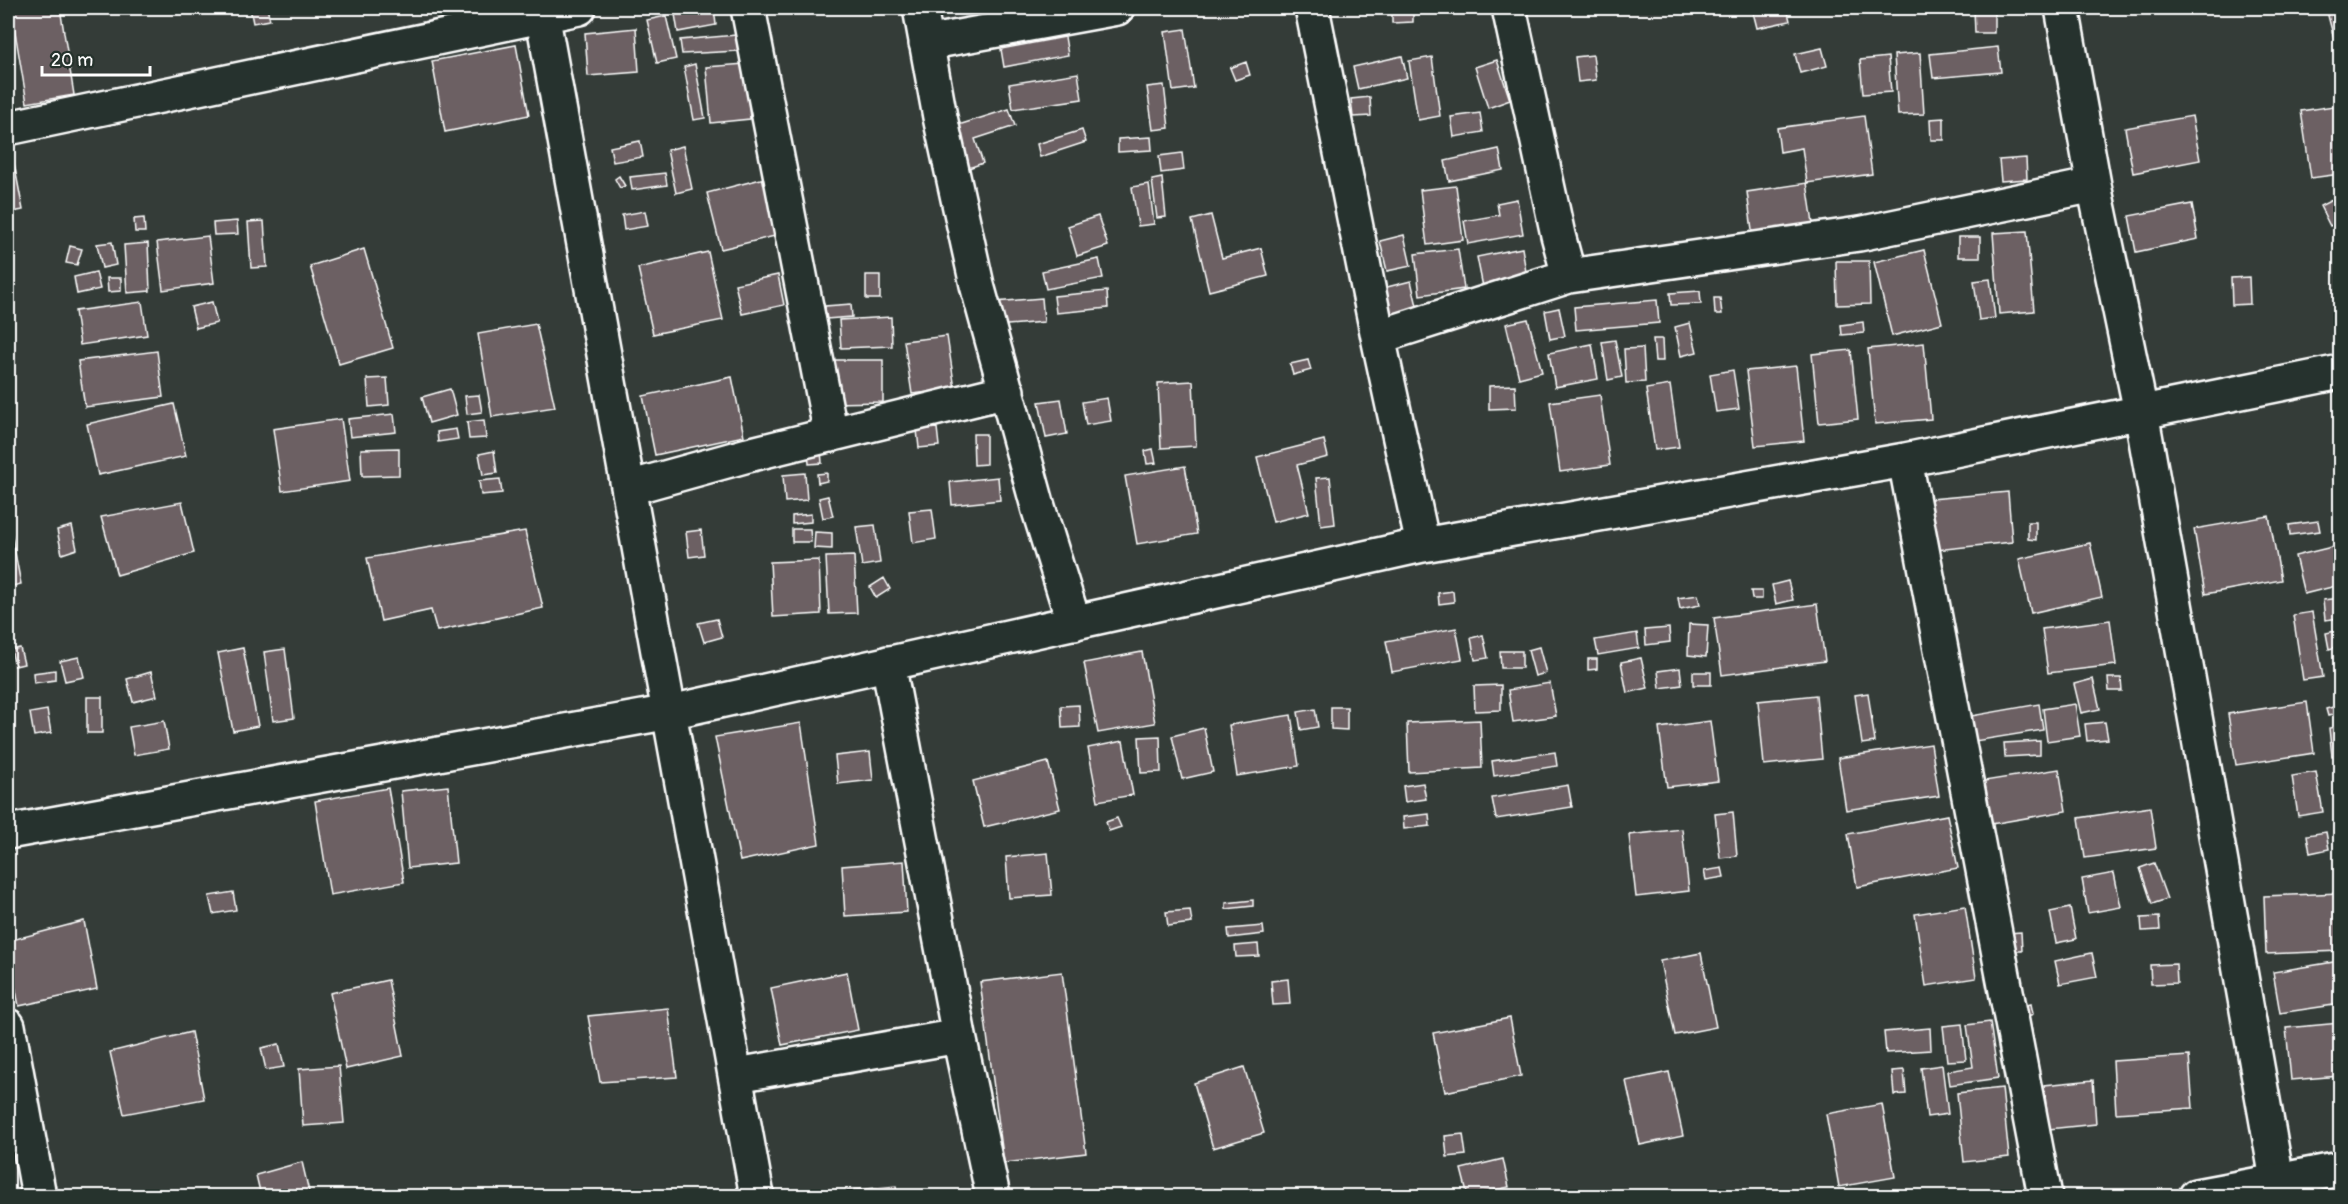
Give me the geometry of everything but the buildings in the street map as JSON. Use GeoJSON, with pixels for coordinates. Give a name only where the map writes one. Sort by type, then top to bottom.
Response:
{"type":"FeatureCollection","features":[{"type":"Feature","properties":{"kind":"street"},"geometry":{"type":"LineString","coordinates":[[8,128],[542,11],[579,8]]}},
{"type":"Feature","properties":{"kind":"street"},"geometry":{"type":"LineString","coordinates":[[748,8],[831,435]]}},
{"type":"Feature","properties":{"kind":"street"},"geometry":{"type":"LineString","coordinates":[[920,8],[976,285],[1038,507],[1074,623]]}},
{"type":"Feature","properties":{"kind":"street"},"geometry":{"type":"LineString","coordinates":[[926,43],[1117,8]]}},
{"type":"Feature","properties":{"kind":"street"},"geometry":{"type":"LineString","coordinates":[[1312,8],[1378,337],[1423,545]]}},
{"type":"Feature","properties":{"kind":"street"},"geometry":{"type":"LineString","coordinates":[[1509,8],[1569,276]]}},
{"type":"Feature","properties":{"kind":"street"},"geometry":{"type":"LineString","coordinates":[[2062,8],[2094,185],[2141,412],[2278,1189]]}},
{"type":"Feature","properties":{"kind":"street"},"geometry":{"type":"LineString","coordinates":[[542,11],[737,1075],[757,1197]]}},
{"type":"Feature","properties":{"kind":"street"},"geometry":{"type":"LineString","coordinates":[[1378,337],[1569,276],[1859,234],[2094,185]]}},
{"type":"Feature","properties":{"kind":"street"},"geometry":{"type":"LineString","coordinates":[[8,832],[670,712],[1423,545],[1905,460],[2340,372]]}},
{"type":"Feature","properties":{"kind":"street"},"geometry":{"type":"LineString","coordinates":[[629,488],[1007,391]]}},
{"type":"Feature","properties":{"kind":"street"},"geometry":{"type":"LineString","coordinates":[[1905,460],[2045,1197]]}},
{"type":"Feature","properties":{"kind":"street"},"geometry":{"type":"LineString","coordinates":[[888,663],[959,1036],[993,1197]]}},
{"type":"Feature","properties":{"kind":"street"},"geometry":{"type":"LineString","coordinates":[[8,1026],[39,1197]]}},
{"type":"Feature","properties":{"kind":"street"},"geometry":{"type":"LineString","coordinates":[[737,1075],[959,1036]]}},
{"type":"Feature","properties":{"kind":"street"},"geometry":{"type":"LineString","coordinates":[[2196,1197],[2278,1189],[2340,1169]]}}]}
